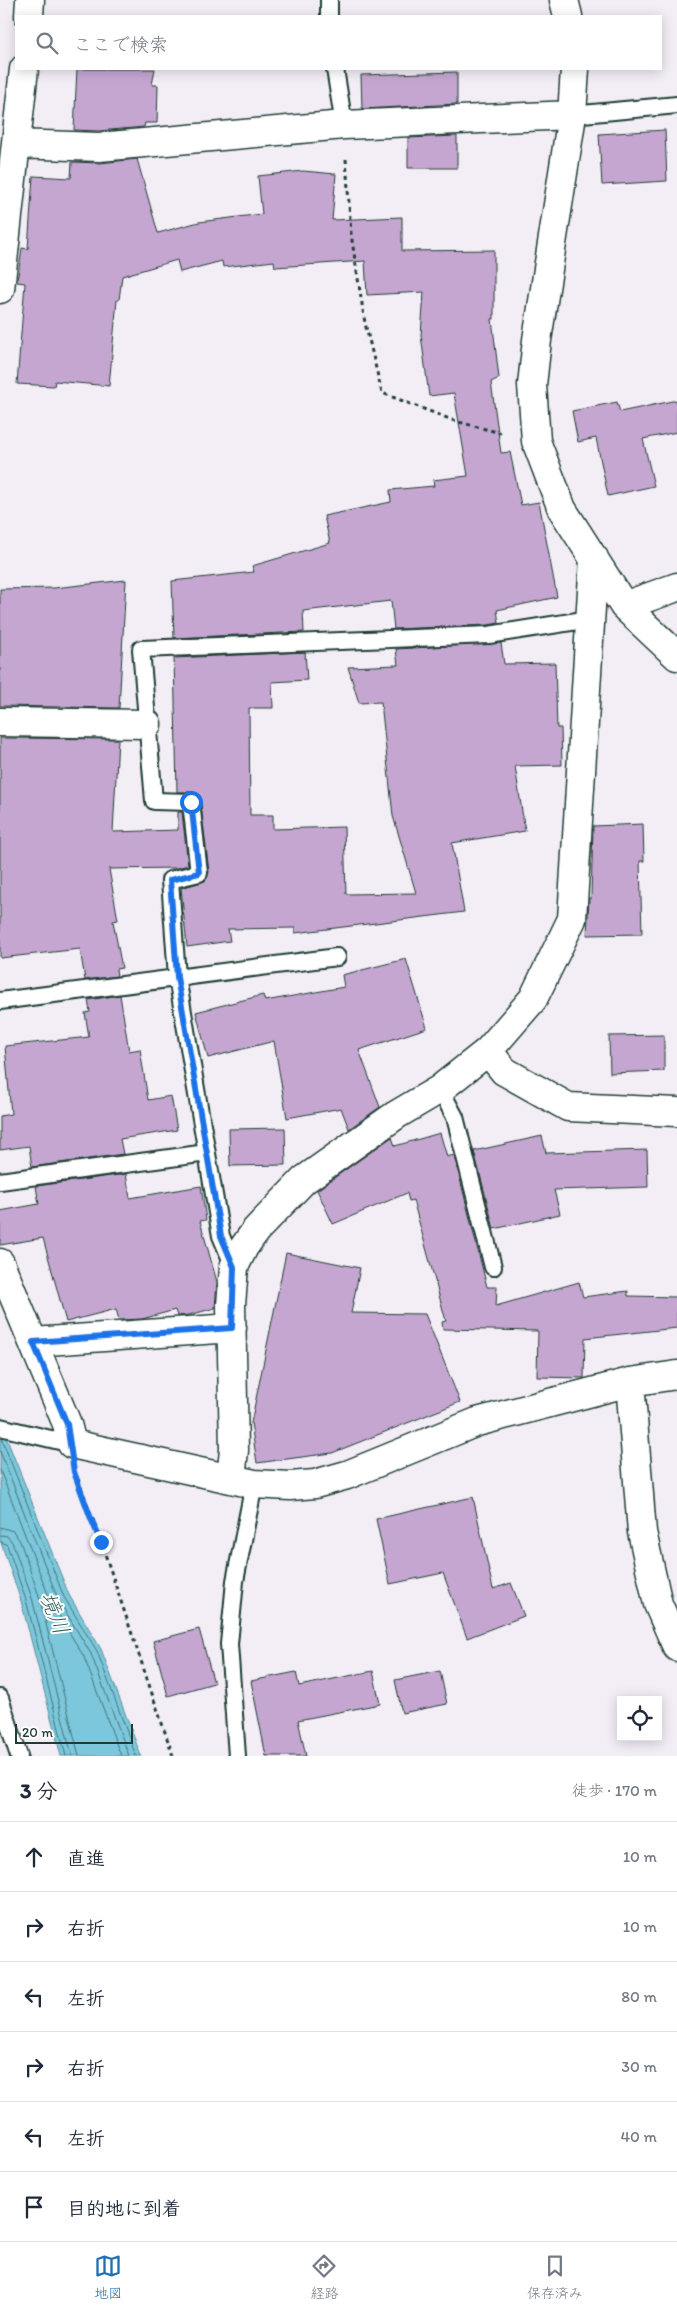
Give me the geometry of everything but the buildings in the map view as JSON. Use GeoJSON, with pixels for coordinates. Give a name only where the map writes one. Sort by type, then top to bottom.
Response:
{"type":"FeatureCollection","features":[{"type":"Feature","properties":{"kind":"street"},"geometry":{"type":"LineString","coordinates":[[29,15],[30,0]]}},
{"type":"Feature","properties":{"kind":"street"},"geometry":{"type":"LineString","coordinates":[[564,0],[568,15]]}},
{"type":"Feature","properties":{"kind":"street"},"geometry":{"type":"LineString","coordinates":[[0,289],[24,70]]}},
{"type":"Feature","properties":{"kind":"street"},"geometry":{"type":"LineString","coordinates":[[575,70],[572,115],[536,340],[532,385],[536,441],[562,510],[624,606],[677,656]]}},
{"type":"Feature","properties":{"kind":"street"},"geometry":{"type":"LineString","coordinates":[[16,144],[98,147],[344,125],[572,115]]}},
{"type":"Feature","properties":{"kind":"street"},"geometry":{"type":"LineString","coordinates":[[242,1481],[234,1450],[232,1328],[234,1267],[256,1230],[304,1180],[396,1115],[440,1089],[488,1052],[533,999],[572,919],[594,558]]}},
{"type":"Feature","properties":{"kind":"street"},"geometry":{"type":"LineString","coordinates":[[624,606],[677,587]]}},
{"type":"Feature","properties":{"kind":"street"},"geometry":{"type":"LineString","coordinates":[[0,722],[147,724]]}},
{"type":"Feature","properties":{"kind":"street"},"geometry":{"type":"LineString","coordinates":[[488,1052],[504,1071],[568,1107],[677,1112]]}},
{"type":"Feature","properties":{"kind":"street"},"geometry":{"type":"LineString","coordinates":[[0,1263],[67,1424],[62,1442],[242,1481],[290,1486],[315,1484],[347,1475],[477,1422],[630,1382],[677,1375]]}},
{"type":"Feature","properties":{"kind":"street"},"geometry":{"type":"LineString","coordinates":[[33,1342],[232,1328]]}},
{"type":"Feature","properties":{"kind":"street"},"geometry":{"type":"LineString","coordinates":[[630,1382],[642,1532],[658,1604],[677,1647]]}},
{"type":"Feature","properties":{"kind":"lane"},"geometry":{"type":"LineString","coordinates":[[329,0],[329,15]]}},
{"type":"Feature","properties":{"kind":"lane"},"geometry":{"type":"LineString","coordinates":[[335,70],[344,125]]}},
{"type":"Feature","properties":{"kind":"lane"},"geometry":{"type":"LineString","coordinates":[[572,115],[677,105]]}},
{"type":"Feature","properties":{"kind":"lane"},"geometry":{"type":"LineString","coordinates":[[234,1267],[221,1236],[177,977],[170,880],[199,873],[191,802],[154,801],[141,649],[489,635],[590,619]]}},
{"type":"Feature","properties":{"kind":"lane"},"geometry":{"type":"LineString","coordinates":[[0,1001],[337,956]]}},
{"type":"Feature","properties":{"kind":"lane"},"geometry":{"type":"LineString","coordinates":[[440,1089],[455,1117],[493,1267]]}},
{"type":"Feature","properties":{"kind":"lane"},"geometry":{"type":"LineString","coordinates":[[0,1181],[207,1152]]}},
{"type":"Feature","properties":{"kind":"lane"},"geometry":{"type":"LineString","coordinates":[[0,1428],[62,1442]]}},
{"type":"Feature","properties":{"kind":"lane"},"geometry":{"type":"LineString","coordinates":[[237,1756],[229,1644],[242,1481]]}},
{"type":"Feature","properties":{"kind":"lane"},"geometry":{"type":"LineString","coordinates":[[0,1698],[19,1756]]}},
{"type":"Feature","properties":{"kind":"path"},"geometry":{"type":"LineString","coordinates":[[344,125],[351,234],[365,323],[382,393],[455,421],[536,441]]}},
{"type":"Feature","properties":{"kind":"path"},"geometry":{"type":"LineString","coordinates":[[62,1442],[101,1542],[173,1756]]}},
{"type":"Feature","properties":{"kind":"water","name":"境川"},"geometry":{"type":"Polygon","coordinates":[[[0,1422],[69,1595],[101,1649],[141,1756],[61,1756],[21,1601],[0,1540],[0,1422]]]}},
{"type":"Feature","properties":{"kind":"route"},"geometry":{"type":"LineString","coordinates":[[101,1542],[74,1472],[72,1444],[67,1424],[33,1342],[232,1328],[231,1305],[234,1267],[221,1236],[177,977],[170,880],[199,873],[191,802]]}}]}
